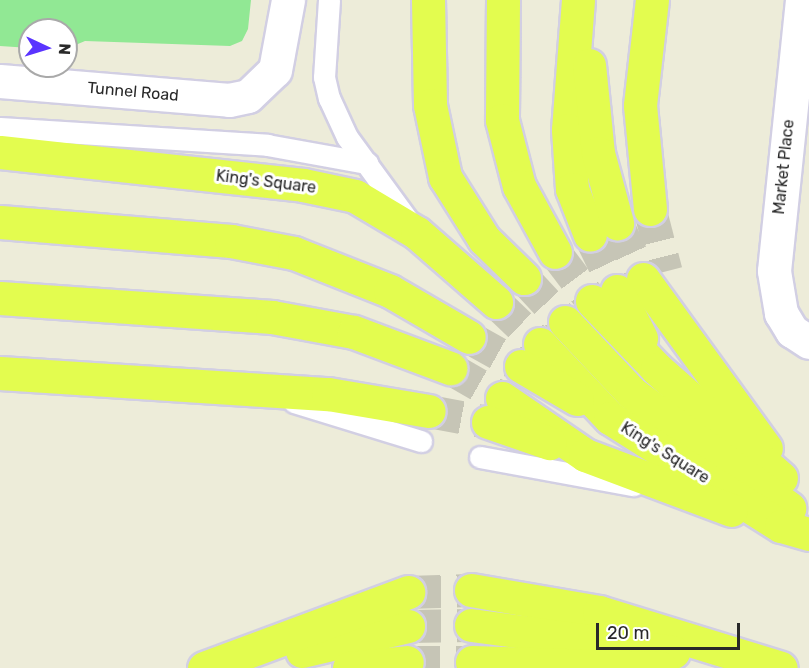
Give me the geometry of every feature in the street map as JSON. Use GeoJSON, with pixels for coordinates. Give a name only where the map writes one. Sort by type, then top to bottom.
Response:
{"type":"FeatureCollection","features":[{"type":"Feature","properties":{"kind":"main road"},"geometry":{"type":"LineString","coordinates":[[428,0],[430,105],[445,177],[484,239],[524,278]]}},
{"type":"Feature","properties":{"kind":"main road"},"geometry":{"type":"LineString","coordinates":[[502,0],[502,120],[519,186],[555,252]]}},
{"type":"Feature","properties":{"kind":"main road"},"geometry":{"type":"LineString","coordinates":[[578,0],[568,130],[572,189],[604,229],[585,0]]}},
{"type":"Feature","properties":{"kind":"main road"},"geometry":{"type":"LineString","coordinates":[[650,209],[640,105],[652,0]]}},
{"type":"Feature","properties":{"kind":"main road","name":"King's Square"},"geometry":{"type":"LineString","coordinates":[[0,152],[303,185],[355,196],[417,232],[496,302]]}},
{"type":"Feature","properties":{"kind":"main road"},"geometry":{"type":"LineString","coordinates":[[0,222],[231,241],[294,253],[390,291],[469,337]]}},
{"type":"Feature","properties":{"kind":"main road"},"geometry":{"type":"LineString","coordinates":[[629,286],[694,346],[802,517],[657,369],[629,286]]}},
{"type":"Feature","properties":{"kind":"main road"},"geometry":{"type":"LineString","coordinates":[[0,297],[272,317],[354,332],[450,369]]}},
{"type":"Feature","properties":{"kind":"main road"},"geometry":{"type":"LineString","coordinates":[[565,322],[632,393],[802,517]]}},
{"type":"Feature","properties":{"kind":"main road","name":"King's Square"},"geometry":{"type":"LineString","coordinates":[[531,355],[609,418],[802,517]]}},
{"type":"Feature","properties":{"kind":"main road"},"geometry":{"type":"LineString","coordinates":[[0,373],[328,394],[425,426]]}},
{"type":"Feature","properties":{"kind":"main road"},"geometry":{"type":"LineString","coordinates":[[495,410],[585,455],[681,493],[802,517]]}},
{"type":"Feature","properties":{"kind":"main road"},"geometry":{"type":"LineString","coordinates":[[471,590],[589,609],[781,668]]}},
{"type":"Feature","properties":{"kind":"main road"},"geometry":{"type":"LineString","coordinates":[[204,668],[408,592]]}},
{"type":"Feature","properties":{"kind":"main road"},"geometry":{"type":"LineString","coordinates":[[471,625],[520,628],[769,668]]}},
{"type":"Feature","properties":{"kind":"main road"},"geometry":{"type":"LineString","coordinates":[[241,668],[386,627],[408,626]]}},
{"type":"Feature","properties":{"kind":"main road"},"geometry":{"type":"LineString","coordinates":[[349,668],[407,662]]}},
{"type":"Feature","properties":{"kind":"main road"},"geometry":{"type":"LineString","coordinates":[[472,662],[661,668]]}},
{"type":"Feature","properties":{"kind":"street","name":"Tunnel Road"},"geometry":{"type":"LineString","coordinates":[[0,81],[229,100],[262,88],[283,50],[288,0]]}},
{"type":"Feature","properties":{"kind":"street","name":"Market Place"},"geometry":{"type":"LineString","coordinates":[[800,337],[781,313],[774,271],[801,87],[802,0]]}},
{"type":"Feature","properties":{"kind":"lane"},"geometry":{"type":"LineString","coordinates":[[329,0],[324,77],[347,137],[417,232]]}},
{"type":"Feature","properties":{"kind":"lane"},"geometry":{"type":"LineString","coordinates":[[0,128],[267,145],[368,163]]}},
{"type":"Feature","properties":{"kind":"lane"},"geometry":{"type":"LineString","coordinates":[[480,457],[681,493]]}},
{"type":"Feature","properties":{"kind":"green space"},"geometry":{"type":"Polygon","coordinates":[[[0,0],[251,0],[248,29],[242,41],[230,46],[85,41],[78,44],[78,18],[18,18],[18,47],[0,46],[0,0]]]}},
{"type":"Feature","properties":{"kind":"tunnel"},"geometry":{"type":"LineString","coordinates":[[650,209],[666,271]]}},
{"type":"Feature","properties":{"kind":"tunnel"},"geometry":{"type":"LineString","coordinates":[[617,223],[643,279]]}},
{"type":"Feature","properties":{"kind":"tunnel"},"geometry":{"type":"LineString","coordinates":[[590,235],[617,291]]}},
{"type":"Feature","properties":{"kind":"tunnel"},"geometry":{"type":"LineString","coordinates":[[555,252],[592,301]]}},
{"type":"Feature","properties":{"kind":"tunnel"},"geometry":{"type":"LineString","coordinates":[[524,278],[565,322]]}},
{"type":"Feature","properties":{"kind":"tunnel"},"geometry":{"type":"LineString","coordinates":[[496,302],[540,344]]}},
{"type":"Feature","properties":{"kind":"tunnel"},"geometry":{"type":"LineString","coordinates":[[469,337],[521,366]]}},
{"type":"Feature","properties":{"kind":"tunnel"},"geometry":{"type":"LineString","coordinates":[[450,368],[502,398]]}},
{"type":"Feature","properties":{"kind":"tunnel"},"geometry":{"type":"LineString","coordinates":[[429,411],[488,422]]}},
{"type":"Feature","properties":{"kind":"tunnel"},"geometry":{"type":"LineString","coordinates":[[408,592],[471,590]]}},
{"type":"Feature","properties":{"kind":"tunnel"},"geometry":{"type":"LineString","coordinates":[[408,626],[471,625]]}},
{"type":"Feature","properties":{"kind":"tunnel"},"geometry":{"type":"LineString","coordinates":[[407,662],[472,662]]}}]}
